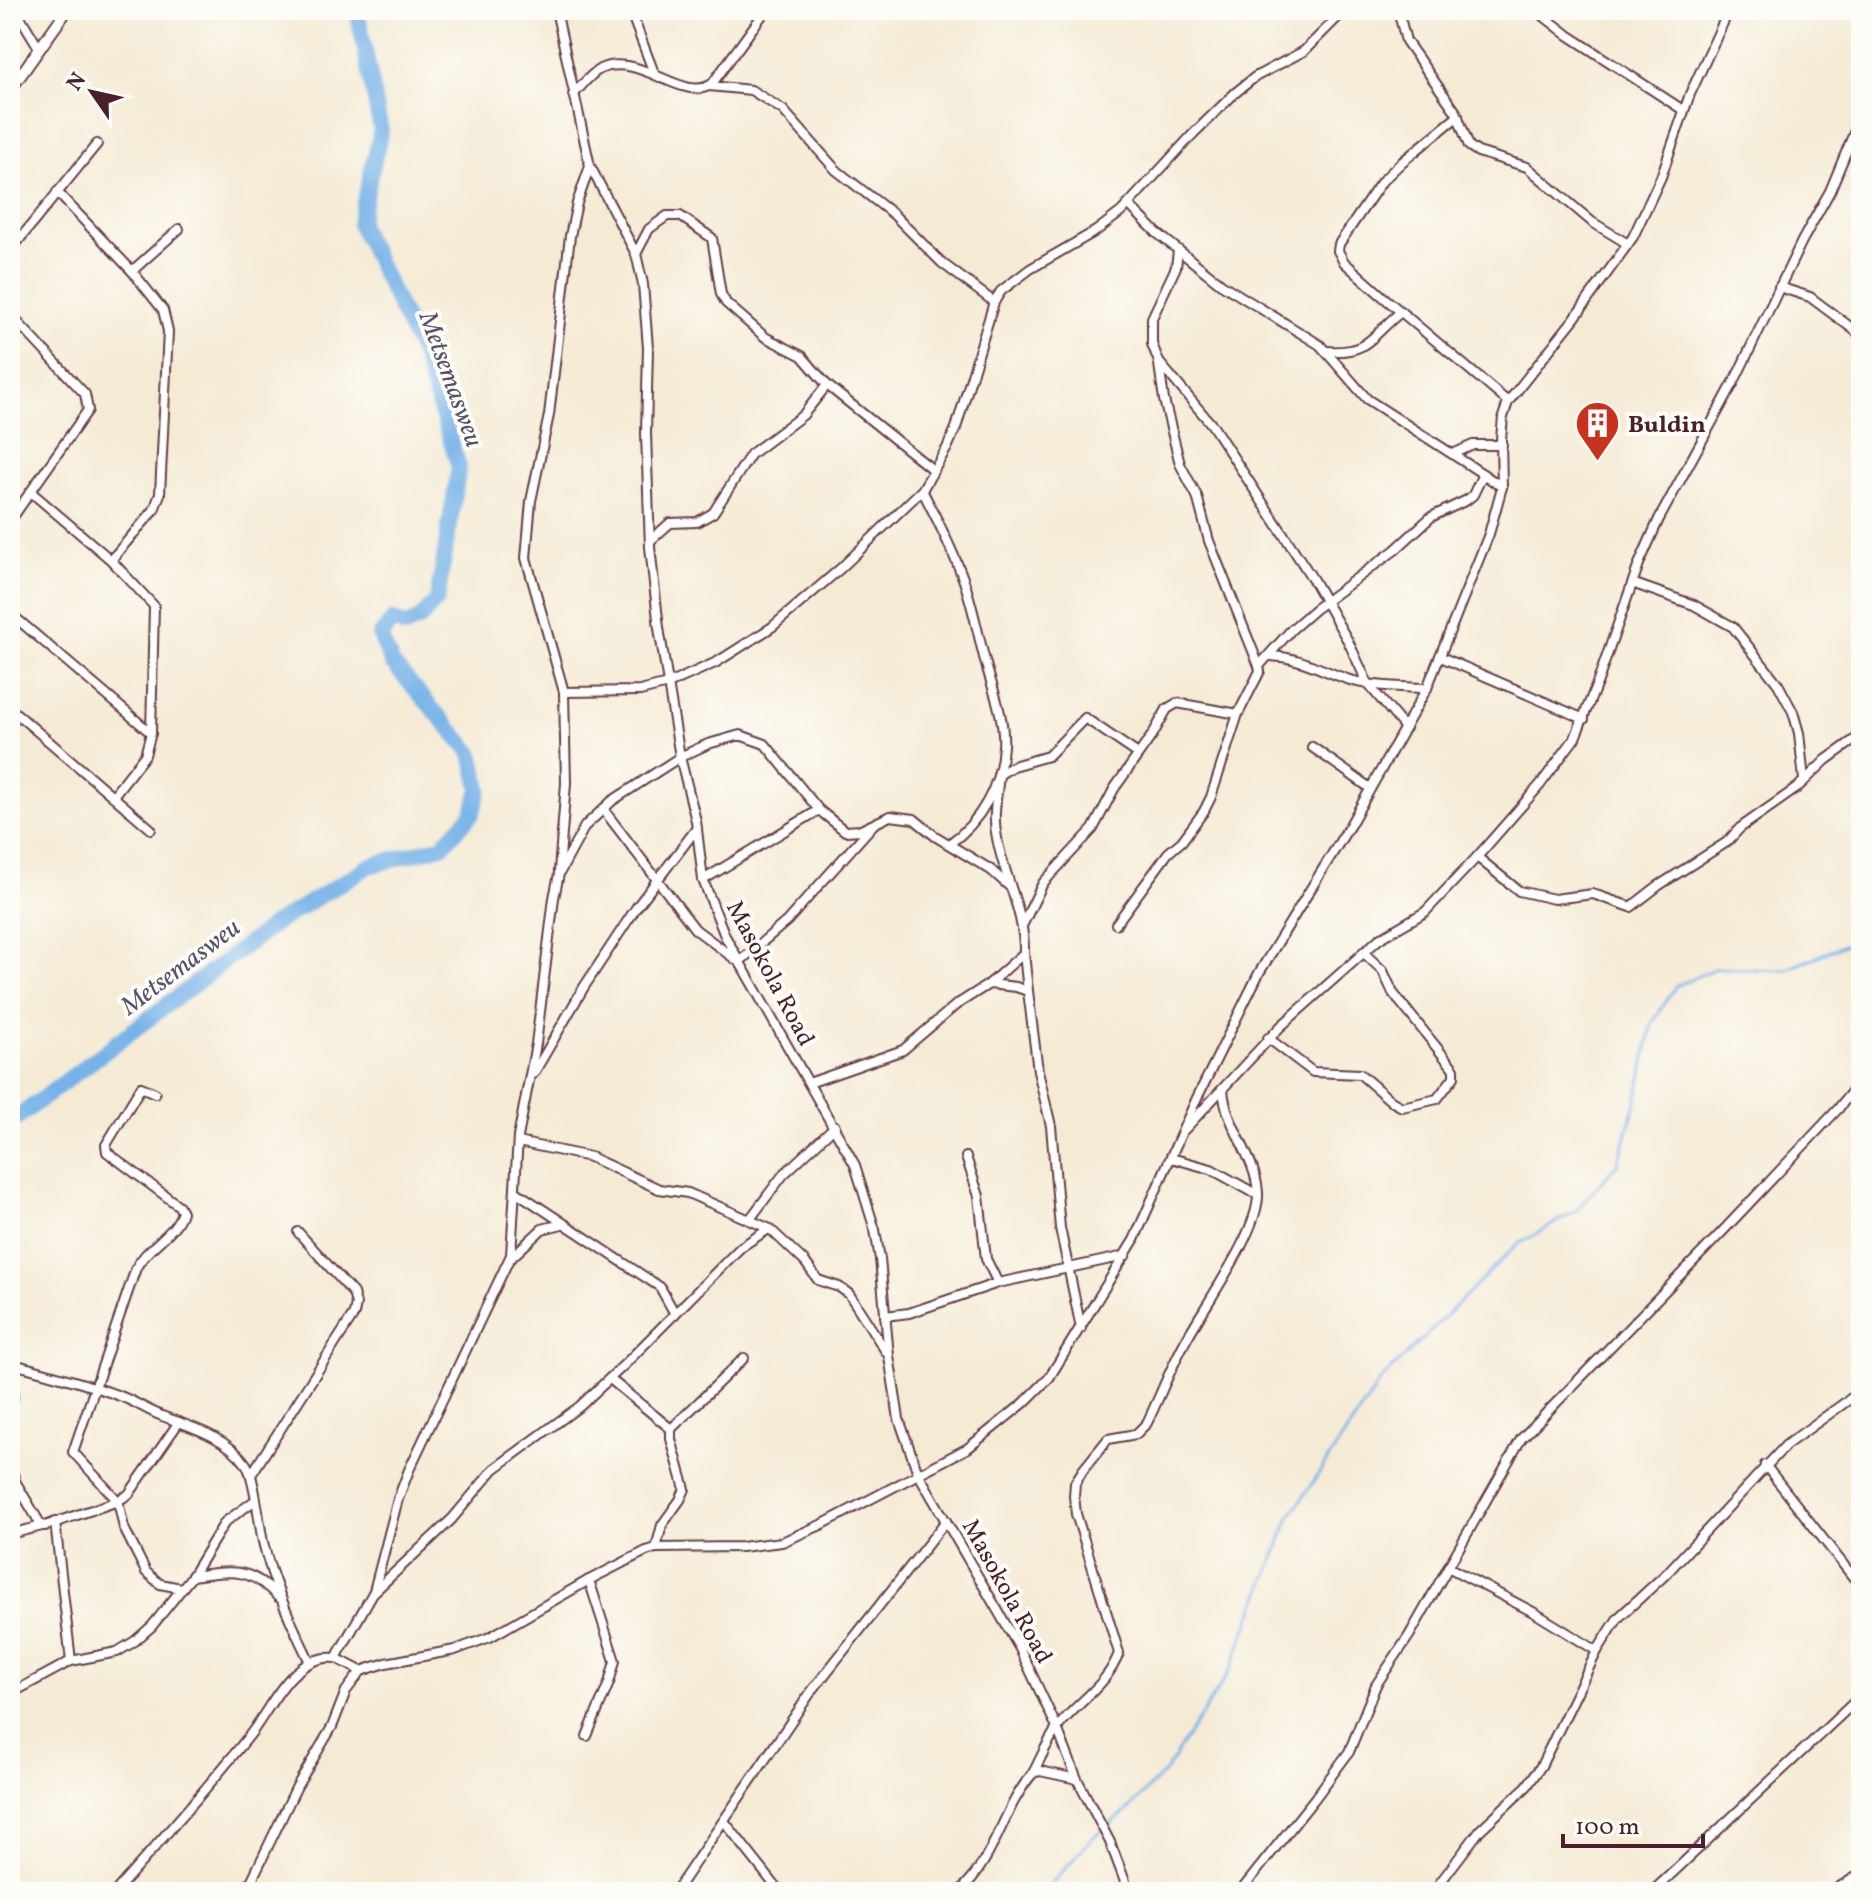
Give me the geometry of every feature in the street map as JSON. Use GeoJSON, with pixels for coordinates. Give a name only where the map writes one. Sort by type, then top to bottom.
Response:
{"type":"FeatureCollection","features":[{"type":"Feature","properties":{"kind":"street"},"geometry":{"type":"LineString","coordinates":[[16,10],[39,48]]}},
{"type":"Feature","properties":{"kind":"street"},"geometry":{"type":"LineString","coordinates":[[10,90],[67,10]]}},
{"type":"Feature","properties":{"kind":"street","name":"Masokola Road"},"geometry":{"type":"LineString","coordinates":[[556,10],[590,166],[636,254],[643,284],[648,348],[646,434],[650,541],[659,628],[680,757],[710,903],[739,962],[855,1165],[875,1230],[899,1419],[918,1473],[1020,1649],[1077,1779],[1110,1842],[1129,1892]]}},
{"type":"Feature","properties":{"kind":"street"},"geometry":{"type":"LineString","coordinates":[[630,10],[654,73]]}},
{"type":"Feature","properties":{"kind":"street"},"geometry":{"type":"LineString","coordinates":[[709,86],[766,10]]}},
{"type":"Feature","properties":{"kind":"street"},"geometry":{"type":"LineString","coordinates":[[564,692],[627,692],[668,684],[717,662],[772,627],[841,568],[922,490],[956,428],[994,302],[1001,291],[1030,269],[1096,231],[1129,205],[1235,93],[1255,77],[1304,51],[1345,10]]}},
{"type":"Feature","properties":{"kind":"street"},"geometry":{"type":"LineString","coordinates":[[1398,10],[1406,41],[1458,116],[1465,138],[1473,149],[1527,167],[1592,222],[1628,244]]}},
{"type":"Feature","properties":{"kind":"street"},"geometry":{"type":"LineString","coordinates":[[1536,10],[1568,35],[1683,110]]}},
{"type":"Feature","properties":{"kind":"street"},"geometry":{"type":"LineString","coordinates":[[246,1892],[297,1786],[332,1727],[346,1691],[361,1671],[455,1650],[490,1637],[589,1580],[656,1548],[741,1547],[782,1542],[860,1507],[968,1448],[1024,1403],[1049,1378],[1125,1256],[1259,973],[1427,688],[1489,534],[1502,487],[1503,417],[1508,402],[1628,244],[1661,177],[1683,110],[1729,10]]}},
{"type":"Feature","properties":{"kind":"street"},"geometry":{"type":"LineString","coordinates":[[573,95],[599,69],[625,64],[692,89],[709,86],[751,90],[783,110],[836,170],[893,214],[942,263],[994,302]]}},
{"type":"Feature","properties":{"kind":"street"},"geometry":{"type":"LineString","coordinates":[[1458,116],[1382,181],[1339,244],[1338,251],[1344,262],[1508,402]]}},
{"type":"Feature","properties":{"kind":"street"},"geometry":{"type":"LineString","coordinates":[[1182,1132],[1268,1038],[1363,952],[1425,912],[1477,857],[1558,762],[1584,719],[1632,583],[1663,511],[1734,382],[1779,287],[1830,191],[1861,116]]}},
{"type":"Feature","properties":{"kind":"street"},"geometry":{"type":"LineString","coordinates":[[10,251],[97,144]]}},
{"type":"Feature","properties":{"kind":"street"},"geometry":{"type":"LineString","coordinates":[[510,1260],[518,1142],[530,1081],[559,874],[566,783],[564,692],[526,558],[531,501],[549,415],[570,236],[590,166]]}},
{"type":"Feature","properties":{"kind":"street"},"geometry":{"type":"LineString","coordinates":[[57,192],[132,271],[163,310],[166,319],[160,494],[154,510],[111,560]]}},
{"type":"Feature","properties":{"kind":"street"},"geometry":{"type":"LineString","coordinates":[[1129,205],[1194,263],[1245,300],[1327,351],[1367,399],[1502,487]]}},
{"type":"Feature","properties":{"kind":"street"},"geometry":{"type":"LineString","coordinates":[[636,254],[653,225],[667,216],[680,216],[712,238],[721,294],[726,303],[765,337],[797,352],[827,385],[933,470]]}},
{"type":"Feature","properties":{"kind":"street"},"geometry":{"type":"LineString","coordinates":[[132,271],[179,229]]}},
{"type":"Feature","properties":{"kind":"street"},"geometry":{"type":"LineString","coordinates":[[1116,924],[1168,853],[1182,841],[1204,811],[1238,714],[1260,671],[1209,541],[1197,496],[1180,464],[1164,400],[1159,362],[1152,344],[1152,318],[1173,272],[1178,251]]}},
{"type":"Feature","properties":{"kind":"street"},"geometry":{"type":"LineString","coordinates":[[1173,272],[1194,263]]}},
{"type":"Feature","properties":{"kind":"street"},"geometry":{"type":"LineString","coordinates":[[1779,287],[1810,297],[1861,335]]}},
{"type":"Feature","properties":{"kind":"street"},"geometry":{"type":"LineString","coordinates":[[1327,351],[1347,351],[1364,346],[1401,312]]}},
{"type":"Feature","properties":{"kind":"street"},"geometry":{"type":"LineString","coordinates":[[10,314],[89,402],[88,410],[10,521]]}},
{"type":"Feature","properties":{"kind":"street"},"geometry":{"type":"LineString","coordinates":[[1159,362],[1212,425],[1293,546],[1368,684],[1405,728]]}},
{"type":"Feature","properties":{"kind":"street"},"geometry":{"type":"LineString","coordinates":[[650,541],[670,523],[697,522],[713,513],[751,454],[796,421],[827,385]]}},
{"type":"Feature","properties":{"kind":"street"},"geometry":{"type":"LineString","coordinates":[[1453,454],[1473,445],[1502,445]]}},
{"type":"Feature","properties":{"kind":"street"},"geometry":{"type":"LineString","coordinates":[[1259,666],[1292,629],[1395,550],[1431,517],[1473,495],[1483,474]]}},
{"type":"Feature","properties":{"kind":"street"},"geometry":{"type":"LineString","coordinates":[[922,490],[962,575],[997,704],[1003,744],[994,819],[996,837],[1023,924],[1038,1071],[1051,1126],[1060,1228],[1081,1328]]}},
{"type":"Feature","properties":{"kind":"street"},"geometry":{"type":"LineString","coordinates":[[31,492],[111,560],[153,601],[151,733],[145,755],[113,796]]}},
{"type":"Feature","properties":{"kind":"street"},"geometry":{"type":"LineString","coordinates":[[1632,583],[1694,605],[1733,627],[1778,684],[1793,712],[1799,733],[1804,780]]}},
{"type":"Feature","properties":{"kind":"street"},"geometry":{"type":"LineString","coordinates":[[10,613],[151,733]]}},
{"type":"Feature","properties":{"kind":"street"},"geometry":{"type":"LineString","coordinates":[[1270,656],[1309,662],[1350,680],[1368,684],[1427,688]]}},
{"type":"Feature","properties":{"kind":"street"},"geometry":{"type":"LineString","coordinates":[[1441,657],[1584,719]]}},
{"type":"Feature","properties":{"kind":"street"},"geometry":{"type":"LineString","coordinates":[[1023,924],[1043,883],[1093,829],[1114,789],[1172,705],[1185,704],[1238,714]]}},
{"type":"Feature","properties":{"kind":"street"},"geometry":{"type":"LineString","coordinates":[[10,708],[151,829]]}},
{"type":"Feature","properties":{"kind":"street"},"geometry":{"type":"LineString","coordinates":[[949,844],[964,834],[976,820],[999,775],[1013,766],[1048,756],[1085,718],[1138,754]]}},
{"type":"Feature","properties":{"kind":"street"},"geometry":{"type":"LineString","coordinates":[[559,874],[585,826],[603,809],[680,757],[724,738],[740,735],[760,740],[819,810],[845,831],[861,830],[890,816],[907,817],[991,870],[1009,886]]}},
{"type":"Feature","properties":{"kind":"street"},"geometry":{"type":"LineString","coordinates":[[1477,857],[1519,891],[1554,899],[1593,894],[1631,907],[1717,849],[1861,735]]}},
{"type":"Feature","properties":{"kind":"street"},"geometry":{"type":"LineString","coordinates":[[1312,747],[1370,788]]}},
{"type":"Feature","properties":{"kind":"street"},"geometry":{"type":"LineString","coordinates":[[603,809],[695,929],[739,962],[787,921],[873,825]]}},
{"type":"Feature","properties":{"kind":"street"},"geometry":{"type":"LineString","coordinates":[[703,880],[819,810]]}},
{"type":"Feature","properties":{"kind":"street"},"geometry":{"type":"LineString","coordinates":[[530,1081],[584,987],[697,828]]}},
{"type":"Feature","properties":{"kind":"street"},"geometry":{"type":"LineString","coordinates":[[1268,1038],[1313,1072],[1360,1074],[1402,1107],[1437,1099],[1454,1077],[1454,1069],[1393,993],[1383,971],[1363,952]]}},
{"type":"Feature","properties":{"kind":"street"},"geometry":{"type":"LineString","coordinates":[[809,1083],[903,1050],[1024,953]]}},
{"type":"Feature","properties":{"kind":"street"},"geometry":{"type":"LineString","coordinates":[[989,984],[1028,991]]}},
{"type":"Feature","properties":{"kind":"street"},"geometry":{"type":"LineString","coordinates":[[1240,1892],[1349,1752],[1376,1685],[1409,1636],[1528,1431],[1721,1233],[1838,1109],[1861,1080]]}},
{"type":"Feature","properties":{"kind":"street"},"geometry":{"type":"LineString","coordinates":[[155,1093],[141,1087],[106,1145],[107,1152],[156,1188],[182,1212],[168,1233],[149,1249],[136,1268],[73,1452],[118,1501],[128,1539],[146,1572],[160,1584],[181,1588]]}},
{"type":"Feature","properties":{"kind":"street"},"geometry":{"type":"LineString","coordinates":[[959,1892],[985,1863],[994,1840],[1057,1728],[1103,1684],[1119,1653],[1076,1514],[1075,1483],[1108,1439],[1136,1434],[1147,1423],[1187,1338],[1232,1262],[1252,1221],[1258,1195],[1256,1181],[1227,1114],[1223,1090]]}},
{"type":"Feature","properties":{"kind":"street"},"geometry":{"type":"LineString","coordinates":[[750,1219],[783,1175],[835,1126]]}},
{"type":"Feature","properties":{"kind":"street"},"geometry":{"type":"LineString","coordinates":[[518,1142],[590,1157],[659,1189],[688,1193],[770,1229],[805,1262],[818,1280],[849,1294],[889,1356]]}},
{"type":"Feature","properties":{"kind":"street"},"geometry":{"type":"LineString","coordinates":[[966,1157],[979,1196],[986,1259],[998,1283]]}},
{"type":"Feature","properties":{"kind":"street"},"geometry":{"type":"LineString","coordinates":[[1171,1158],[1211,1169],[1258,1195]]}},
{"type":"Feature","properties":{"kind":"street"},"geometry":{"type":"LineString","coordinates":[[515,1191],[660,1287],[675,1314]]}},
{"type":"Feature","properties":{"kind":"street"},"geometry":{"type":"LineString","coordinates":[[336,1658],[374,1591],[398,1499],[409,1470],[510,1260],[542,1229],[563,1224]]}},
{"type":"Feature","properties":{"kind":"street"},"geometry":{"type":"LineString","coordinates":[[374,1591],[452,1519],[494,1469],[574,1411],[741,1247],[770,1229]]}},
{"type":"Feature","properties":{"kind":"street"},"geometry":{"type":"LineString","coordinates":[[251,1475],[354,1314],[356,1304],[353,1293],[298,1232]]}},
{"type":"Feature","properties":{"kind":"street"},"geometry":{"type":"LineString","coordinates":[[885,1316],[909,1313],[998,1283],[1125,1256]]}},
{"type":"Feature","properties":{"kind":"street"},"geometry":{"type":"LineString","coordinates":[[656,1548],[662,1525],[685,1489],[671,1429],[744,1358]]}},
{"type":"Feature","properties":{"kind":"street"},"geometry":{"type":"LineString","coordinates":[[10,1407],[13,1398],[12,1372],[17,1365],[96,1387],[194,1427],[230,1450],[246,1464],[251,1475],[263,1544],[281,1601],[310,1662]]}},
{"type":"Feature","properties":{"kind":"street"},"geometry":{"type":"LineString","coordinates":[[610,1379],[671,1429]]}},
{"type":"Feature","properties":{"kind":"street"},"geometry":{"type":"LineString","coordinates":[[1433,1892],[1480,1830],[1527,1786],[1541,1766],[1597,1651],[1618,1618],[1705,1534],[1765,1465],[1815,1422],[1861,1391]]}},
{"type":"Feature","properties":{"kind":"street"},"geometry":{"type":"LineString","coordinates":[[10,1534],[118,1501],[129,1494],[179,1422]]}},
{"type":"Feature","properties":{"kind":"street"},"geometry":{"type":"LineString","coordinates":[[10,1463],[15,1481],[42,1526]]}},
{"type":"Feature","properties":{"kind":"street"},"geometry":{"type":"LineString","coordinates":[[1765,1465],[1861,1587]]}},
{"type":"Feature","properties":{"kind":"street"},"geometry":{"type":"LineString","coordinates":[[10,1694],[71,1661],[117,1652],[135,1641],[152,1626],[192,1576],[225,1522],[254,1501]]}},
{"type":"Feature","properties":{"kind":"street"},"geometry":{"type":"LineString","coordinates":[[675,1892],[811,1692],[946,1521]]}},
{"type":"Feature","properties":{"kind":"street"},"geometry":{"type":"LineString","coordinates":[[55,1522],[71,1661]]}},
{"type":"Feature","properties":{"kind":"street"},"geometry":{"type":"LineString","coordinates":[[1448,1567],[1535,1613],[1597,1651]]}},
{"type":"Feature","properties":{"kind":"street"},"geometry":{"type":"LineString","coordinates":[[192,1576],[225,1572],[249,1574],[266,1583],[281,1601]]}},
{"type":"Feature","properties":{"kind":"street"},"geometry":{"type":"LineString","coordinates":[[587,1736],[615,1661],[589,1580]]}},
{"type":"Feature","properties":{"kind":"street"},"geometry":{"type":"LineString","coordinates":[[115,1892],[201,1796],[263,1719],[289,1679],[320,1658],[336,1658],[361,1671]]}},
{"type":"Feature","properties":{"kind":"street"},"geometry":{"type":"LineString","coordinates":[[1652,1892],[1861,1696]]}},
{"type":"Feature","properties":{"kind":"street"},"geometry":{"type":"LineString","coordinates":[[1033,1773],[1048,1772],[1077,1779]]}},
{"type":"Feature","properties":{"kind":"street"},"geometry":{"type":"LineString","coordinates":[[724,1821],[780,1892]]}},
{"type":"Feature","properties":{"kind":"street"},"geometry":{"type":"LineString","coordinates":[[1833,1892],[1861,1875]]}},
{"type":"Feature","properties":{"kind":"waterway","name":"Metsemasweu"},"geometry":{"type":"LineString","coordinates":[[10,1123],[276,923],[369,866],[442,846],[472,814],[480,789],[472,753],[392,663],[380,636],[393,620],[405,626],[420,619],[437,600],[459,467],[423,356],[359,224],[381,131],[357,10]]}},
{"type":"Feature","properties":{"kind":"waterway"},"geometry":{"type":"LineString","coordinates":[[1044,1892],[1092,1838],[1128,1810],[1166,1770],[1231,1669],[1290,1517],[1381,1380],[1517,1245],[1576,1211],[1618,1163],[1636,1103],[1652,1023],[1676,986],[1716,968],[1785,970],[1849,943],[1861,922]]}},
{"type":"Feature","properties":{"kind":"place","name":"Buldin"},"geometry":{"type":"Point","coordinates":[1597,463]}}]}
